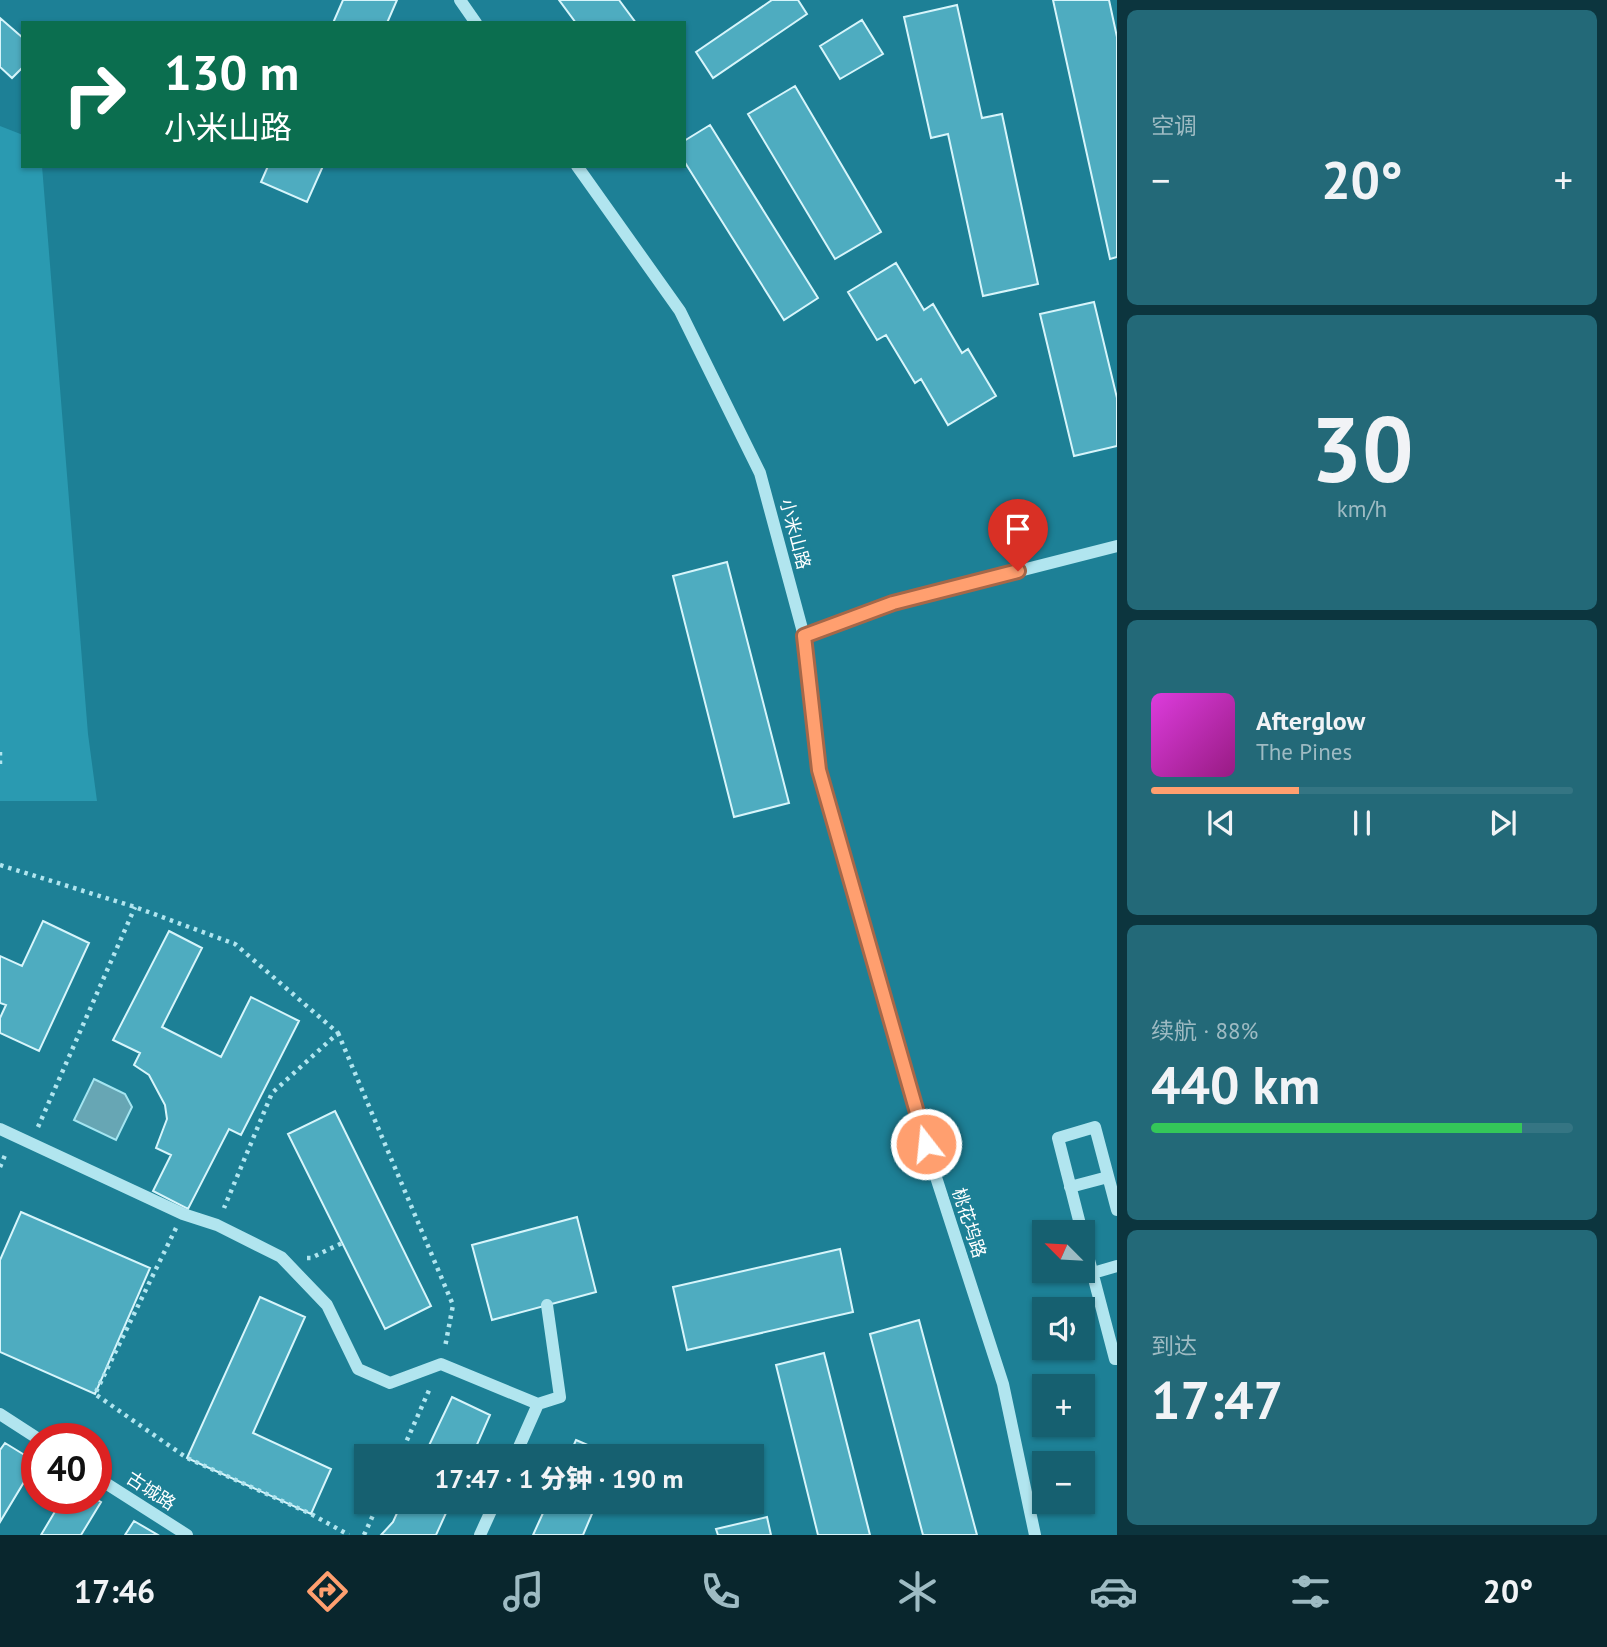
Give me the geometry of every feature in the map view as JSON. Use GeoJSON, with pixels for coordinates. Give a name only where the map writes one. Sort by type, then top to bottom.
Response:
{"type":"FeatureCollection","features":[{"type":"Feature","properties":{"kind":"street"},"geometry":{"type":"LineString","coordinates":[[460,0],[475,21]]}},
{"type":"Feature","properties":{"kind":"street","name":"小米山路"},"geometry":{"type":"LineString","coordinates":[[579,168],[680,311],[760,472],[804,636]]}},
{"type":"Feature","properties":{"kind":"street"},"geometry":{"type":"LineString","coordinates":[[804,636],[893,603],[1117,546]]}},
{"type":"Feature","properties":{"kind":"street","name":"桃花坞路"},"geometry":{"type":"LineString","coordinates":[[804,636],[819,770],[934,1171],[1003,1384],[1035,1535]]}},
{"type":"Feature","properties":{"kind":"street"},"geometry":{"type":"LineString","coordinates":[[1079,1220],[1058,1138],[1095,1127],[1117,1210]]}},
{"type":"Feature","properties":{"kind":"street"},"geometry":{"type":"LineString","coordinates":[[0,1129],[183,1214],[217,1225],[281,1257],[327,1305],[358,1369],[390,1383],[441,1364],[538,1404],[560,1397],[547,1305]]}},
{"type":"Feature","properties":{"kind":"street"},"geometry":{"type":"LineString","coordinates":[[1070,1187],[1108,1177]]}},
{"type":"Feature","properties":{"kind":"street"},"geometry":{"type":"LineString","coordinates":[[1096,1272],[1117,1266]]}},
{"type":"Feature","properties":{"kind":"street"},"geometry":{"type":"LineString","coordinates":[[1096,1283],[1117,1359]]}},
{"type":"Feature","properties":{"kind":"street"},"geometry":{"type":"LineString","coordinates":[[520,1444],[538,1404]]}},
{"type":"Feature","properties":{"kind":"street"},"geometry":{"type":"LineString","coordinates":[[0,1414],[21,1428]]}},
{"type":"Feature","properties":{"kind":"street","name":"古城路"},"geometry":{"type":"LineString","coordinates":[[112,1487],[187,1535]]}},
{"type":"Feature","properties":{"kind":"street"},"geometry":{"type":"LineString","coordinates":[[480,1535],[490,1514]]}},
{"type":"Feature","properties":{"kind":"path"},"geometry":{"type":"LineString","coordinates":[[0,748],[0,764]]}},
{"type":"Feature","properties":{"kind":"path"},"geometry":{"type":"LineString","coordinates":[[0,865],[135,907],[235,944],[338,1033],[453,1305],[441,1364],[405,1444]]}},
{"type":"Feature","properties":{"kind":"path"},"geometry":{"type":"LineString","coordinates":[[30,1143],[135,907]]}},
{"type":"Feature","properties":{"kind":"path"},"geometry":{"type":"LineString","coordinates":[[217,1225],[272,1093],[338,1033]]}},
{"type":"Feature","properties":{"kind":"path"},"geometry":{"type":"LineString","coordinates":[[183,1214],[95,1394],[187,1458],[312,1514],[349,1535]]}},
{"type":"Feature","properties":{"kind":"path"},"geometry":{"type":"LineString","coordinates":[[281,1257],[312,1258],[342,1243]]}},
{"type":"Feature","properties":{"kind":"path"},"geometry":{"type":"LineString","coordinates":[[364,1535],[374,1514]]}},
{"type":"Feature","properties":{"kind":"shaded area"},"geometry":{"type":"Polygon","coordinates":[[[0,126],[21,134],[21,168],[42,168],[88,734],[97,801],[0,801],[0,126]]]}},
{"type":"Feature","properties":{"kind":"shaded area"},"geometry":{"type":"Polygon","coordinates":[[[94,1079],[125,1094],[132,1107],[116,1140],[74,1120],[94,1079]]]}},
{"type":"Feature","properties":{"kind":"building"},"geometry":{"type":"Polygon","coordinates":[[[343,0],[397,0],[388,21],[334,21],[343,0]]]}},
{"type":"Feature","properties":{"kind":"building"},"geometry":{"type":"Polygon","coordinates":[[[559,0],[619,0],[635,21],[575,21],[559,0]]]}},
{"type":"Feature","properties":{"kind":"building"},"geometry":{"type":"Polygon","coordinates":[[[772,0],[798,0],[807,14],[713,78],[696,52],[772,0]]]}},
{"type":"Feature","properties":{"kind":"building"},"geometry":{"type":"Polygon","coordinates":[[[1053,0],[1109,0],[1117,37],[1117,257],[1110,259],[1053,0]]]}},
{"type":"Feature","properties":{"kind":"building"},"geometry":{"type":"Polygon","coordinates":[[[957,5],[982,118],[1002,114],[1038,284],[983,296],[948,134],[931,138],[904,17],[957,5]]]}},
{"type":"Feature","properties":{"kind":"building"},"geometry":{"type":"Polygon","coordinates":[[[0,18],[21,36],[21,69],[12,78],[0,67],[0,18]]]}},
{"type":"Feature","properties":{"kind":"building"},"geometry":{"type":"Polygon","coordinates":[[[862,20],[883,54],[840,79],[820,46],[862,20]]]}},
{"type":"Feature","properties":{"kind":"building"},"geometry":{"type":"Polygon","coordinates":[[[795,86],[881,232],[835,259],[748,114],[795,86]]]}},
{"type":"Feature","properties":{"kind":"building"},"geometry":{"type":"Polygon","coordinates":[[[710,125],[818,298],[784,320],[686,164],[686,140],[710,125]]]}},
{"type":"Feature","properties":{"kind":"building"},"geometry":{"type":"Polygon","coordinates":[[[267,168],[322,168],[307,202],[261,182],[267,168]]]}},
{"type":"Feature","properties":{"kind":"building"},"geometry":{"type":"Polygon","coordinates":[[[896,263],[924,310],[933,304],[962,353],[968,349],[996,396],[948,425],[921,379],[915,383],[886,335],[877,340],[848,292],[896,263]]]}},
{"type":"Feature","properties":{"kind":"building"},"geometry":{"type":"Polygon","coordinates":[[[1094,302],[1117,398],[1117,446],[1074,456],[1040,314],[1094,302]]]}},
{"type":"Feature","properties":{"kind":"building"},"geometry":{"type":"Polygon","coordinates":[[[727,562],[789,803],[734,817],[673,576],[727,562]]]}},
{"type":"Feature","properties":{"kind":"building"},"geometry":{"type":"Polygon","coordinates":[[[43,921],[89,943],[39,1051],[0,1033],[0,1018],[6,1005],[0,1003],[0,956],[22,966],[43,921]]]}},
{"type":"Feature","properties":{"kind":"building"},"geometry":{"type":"Polygon","coordinates":[[[169,931],[202,948],[162,1027],[221,1057],[251,997],[299,1021],[241,1135],[229,1129],[188,1209],[153,1191],[171,1155],[156,1148],[167,1119],[165,1105],[149,1075],[134,1065],[140,1053],[113,1040],[169,931]]]}},
{"type":"Feature","properties":{"kind":"building"},"geometry":{"type":"Polygon","coordinates":[[[335,1111],[431,1306],[385,1329],[288,1134],[335,1111]]]}},
{"type":"Feature","properties":{"kind":"building"},"geometry":{"type":"Polygon","coordinates":[[[21,1212],[150,1268],[95,1394],[0,1352],[0,1260],[21,1212]]]}},
{"type":"Feature","properties":{"kind":"building"},"geometry":{"type":"Polygon","coordinates":[[[577,1217],[596,1292],[492,1320],[472,1245],[577,1217]]]}},
{"type":"Feature","properties":{"kind":"building"},"geometry":{"type":"Polygon","coordinates":[[[840,1249],[853,1312],[687,1350],[673,1287],[840,1249]]]}},
{"type":"Feature","properties":{"kind":"building"},"geometry":{"type":"Polygon","coordinates":[[[260,1297],[305,1317],[253,1433],[331,1469],[311,1514],[187,1458],[260,1297]]]}},
{"type":"Feature","properties":{"kind":"building"},"geometry":{"type":"Polygon","coordinates":[[[919,1320],[977,1535],[923,1535],[870,1334],[919,1320]]]}},
{"type":"Feature","properties":{"kind":"building"},"geometry":{"type":"Polygon","coordinates":[[[824,1353],[870,1535],[818,1535],[776,1365],[824,1353]]]}},
{"type":"Feature","properties":{"kind":"building"},"geometry":{"type":"Polygon","coordinates":[[[452,1397],[490,1415],[477,1444],[430,1444],[452,1397]]]}},
{"type":"Feature","properties":{"kind":"building"},"geometry":{"type":"Polygon","coordinates":[[[5,1443],[21,1453],[21,1487],[0,1522],[0,1450],[5,1443]]]}},
{"type":"Feature","properties":{"kind":"building"},"geometry":{"type":"Polygon","coordinates":[[[53,1514],[94,1514],[81,1535],[41,1535],[53,1514]]]}},
{"type":"Feature","properties":{"kind":"building"},"geometry":{"type":"Polygon","coordinates":[[[397,1514],[446,1514],[436,1535],[381,1535],[397,1514]]]}},
{"type":"Feature","properties":{"kind":"building"},"geometry":{"type":"Polygon","coordinates":[[[543,1514],[592,1514],[583,1535],[533,1535],[543,1514]]]}},
{"type":"Feature","properties":{"kind":"building"},"geometry":{"type":"Polygon","coordinates":[[[767,1517],[771,1535],[718,1535],[716,1529],[767,1517]]]}},
{"type":"Feature","properties":{"kind":"building"},"geometry":{"type":"Polygon","coordinates":[[[134,1521],[158,1535],[125,1535],[134,1521]]]}},
{"type":"Feature","properties":{"kind":"route"},"geometry":{"type":"LineString","coordinates":[[926,1144],[819,770],[804,636],[893,603],[1018,571]]}}]}
